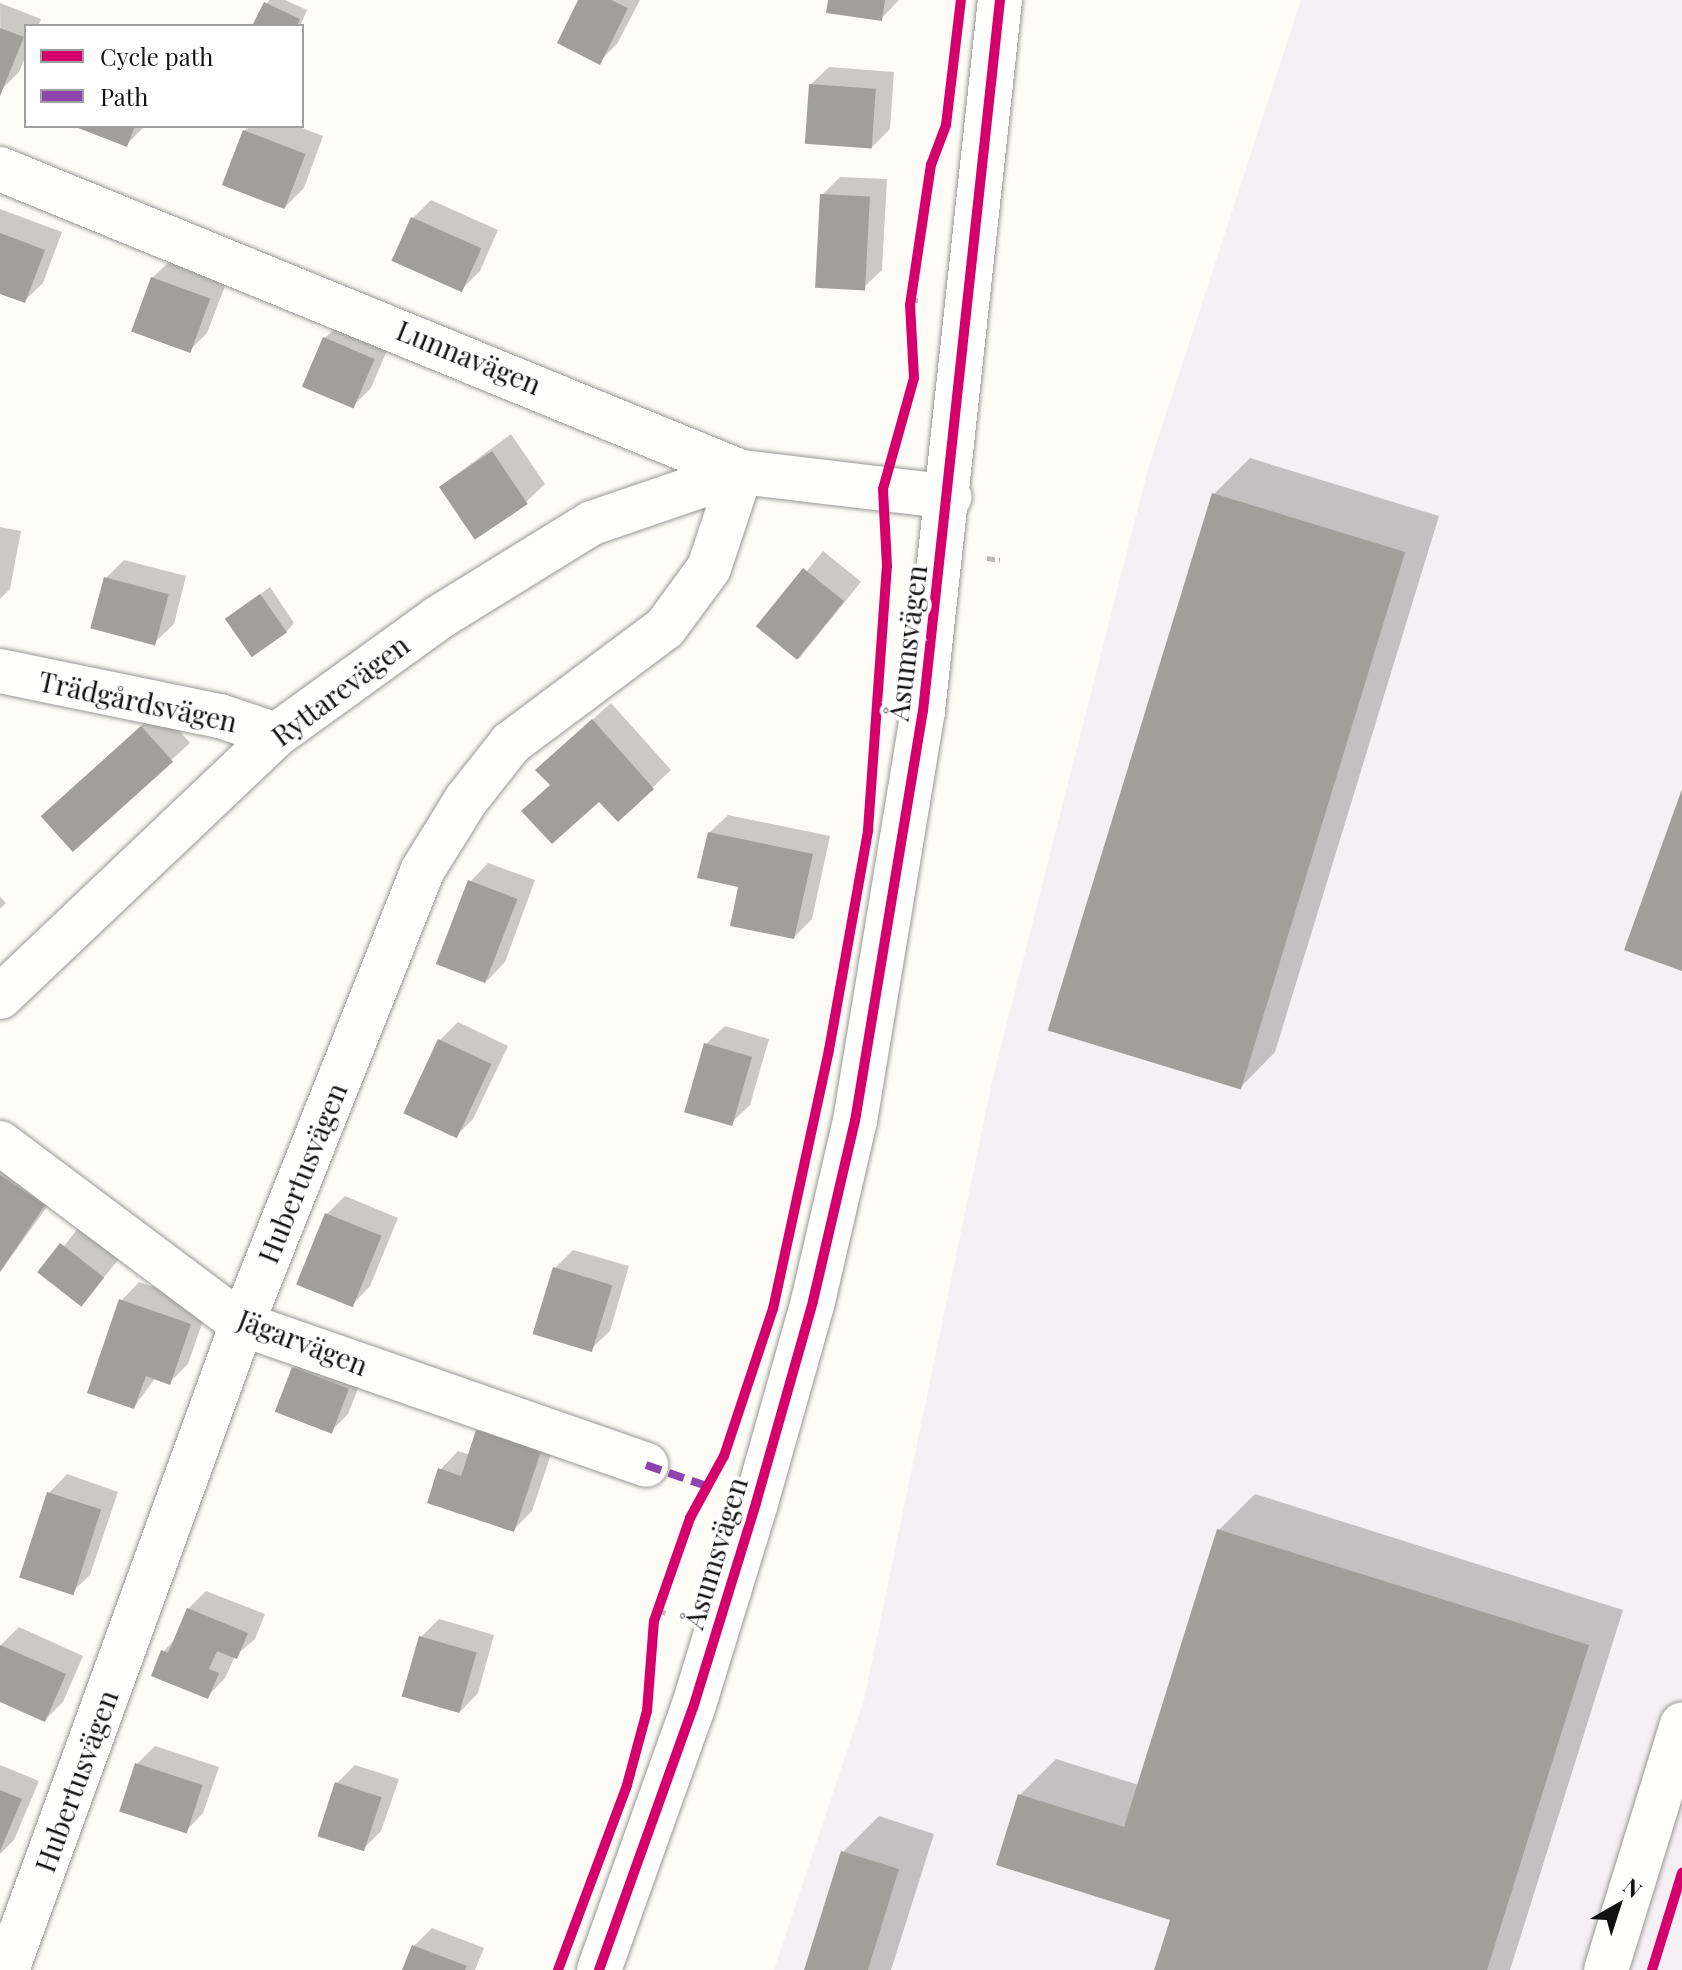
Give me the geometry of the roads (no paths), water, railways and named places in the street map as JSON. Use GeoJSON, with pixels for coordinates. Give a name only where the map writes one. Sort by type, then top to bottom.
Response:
{"type":"FeatureCollection","features":[{"type":"Feature","properties":{"kind":"street","name":"Åsumsvägen"},"geometry":{"type":"LineString","coordinates":[[599,1970],[693,1708],[817,1286],[889,938],[950,497],[1000,0]]}},
{"type":"Feature","properties":{"kind":"street","name":"Lunnavägen"},"geometry":{"type":"LineString","coordinates":[[0,169],[741,472],[950,497]]}},
{"type":"Feature","properties":{"kind":"street","name":"Ryttarevägen"},"geometry":{"type":"LineString","coordinates":[[0,997],[276,735],[438,618],[592,523],[741,472]]}},
{"type":"Feature","properties":{"kind":"street","name":"Hubertusvägen"},"geometry":{"type":"LineString","coordinates":[[7,1970],[242,1324],[422,871],[466,800],[511,743],[665,628],[709,568],[741,472]]}},
{"type":"Feature","properties":{"kind":"street","name":"Trädgårdsvägen"},"geometry":{"type":"LineString","coordinates":[[0,671],[220,716],[276,735]]}},
{"type":"Feature","properties":{"kind":"street","name":"Jägarvägen"},"geometry":{"type":"LineString","coordinates":[[0,1143],[242,1324],[646,1465]]}},
{"type":"Feature","properties":{"kind":"street"},"geometry":{"type":"LineString","coordinates":[[1606,1970],[1674,1777],[1682,1724]]}}]}
